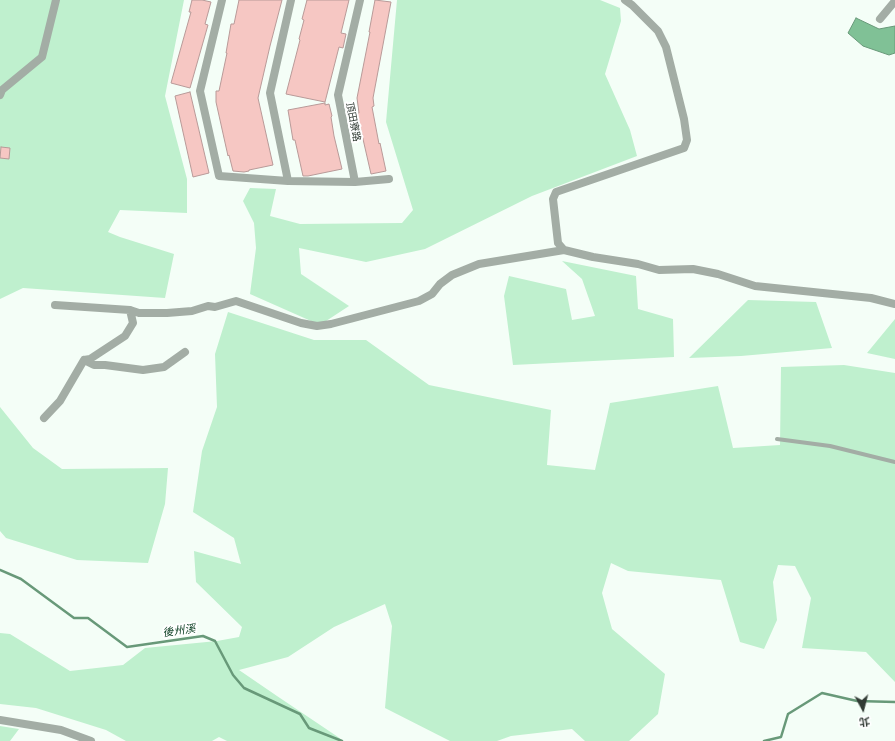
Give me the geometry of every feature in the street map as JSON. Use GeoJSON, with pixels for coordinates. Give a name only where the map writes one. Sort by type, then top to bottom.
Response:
{"type":"FeatureCollection","features":[{"type":"Feature","properties":{"kind":"street"},"geometry":{"type":"LineString","coordinates":[[0,95],[2,90],[42,57],[56,0]]}},
{"type":"Feature","properties":{"kind":"street"},"geometry":{"type":"LineString","coordinates":[[222,0],[200,91],[219,176],[288,181],[355,182],[389,180]]}},
{"type":"Feature","properties":{"kind":"street"},"geometry":{"type":"LineString","coordinates":[[288,181],[270,93],[291,0]]}},
{"type":"Feature","properties":{"kind":"street","name":"頂田寮路"},"geometry":{"type":"LineString","coordinates":[[355,182],[338,95],[360,0]]}},
{"type":"Feature","properties":{"kind":"street"},"geometry":{"type":"LineString","coordinates":[[564,250],[558,242],[553,199],[556,192],[684,148],[687,140],[684,119],[666,47],[658,31],[625,0]]}},
{"type":"Feature","properties":{"kind":"street"},"geometry":{"type":"LineString","coordinates":[[880,19],[895,1]]}},
{"type":"Feature","properties":{"kind":"street"},"geometry":{"type":"LineString","coordinates":[[55,305],[130,310],[139,313],[167,313],[192,311],[208,306],[215,307],[236,301],[301,323],[316,326],[331,324],[419,302],[432,294],[440,284],[452,275],[479,264],[564,250],[592,257],[638,264],[659,270],[693,269],[718,274],[755,286],[871,298],[895,304]]}},
{"type":"Feature","properties":{"kind":"street"},"geometry":{"type":"LineString","coordinates":[[84,360],[90,359],[125,336],[133,323],[130,310]]}},
{"type":"Feature","properties":{"kind":"street"},"geometry":{"type":"LineString","coordinates":[[84,360],[94,365],[106,365],[143,370],[164,366],[185,352]]}},
{"type":"Feature","properties":{"kind":"street"},"geometry":{"type":"LineString","coordinates":[[44,418],[60,401],[84,360]]}},
{"type":"Feature","properties":{"kind":"street"},"geometry":{"type":"LineString","coordinates":[[0,720],[61,730],[91,741]]}},
{"type":"Feature","properties":{"kind":"lane"},"geometry":{"type":"LineString","coordinates":[[777,439],[830,446],[895,462]]}},
{"type":"Feature","properties":{"kind":"shaded area"},"geometry":{"type":"Polygon","coordinates":[[[0,0],[184,0],[165,96],[187,179],[187,213],[120,210],[108,232],[174,254],[165,298],[23,288],[0,299],[0,0]]]}},
{"type":"Feature","properties":{"kind":"shaded area"},"geometry":{"type":"Polygon","coordinates":[[[397,0],[600,0],[620,8],[621,21],[605,74],[630,130],[637,156],[532,196],[425,249],[366,262],[299,248],[301,274],[349,306],[320,325],[250,294],[256,248],[254,223],[243,201],[250,188],[276,189],[270,216],[300,224],[402,223],[413,210],[386,122],[397,0]]]}},
{"type":"Feature","properties":{"kind":"shaded area"},"geometry":{"type":"Polygon","coordinates":[[[856,18],[879,29],[895,26],[895,53],[889,55],[863,46],[848,33],[856,18]]]}},
{"type":"Feature","properties":{"kind":"shaded area"},"geometry":{"type":"Polygon","coordinates":[[[562,261],[636,276],[638,309],[673,319],[674,357],[513,365],[504,296],[509,276],[566,289],[572,320],[595,316],[582,279],[562,261]]]}},
{"type":"Feature","properties":{"kind":"shaded area"},"geometry":{"type":"Polygon","coordinates":[[[748,300],[816,302],[832,348],[741,356],[689,358],[748,300]]]}},
{"type":"Feature","properties":{"kind":"shaded area"},"geometry":{"type":"Polygon","coordinates":[[[228,312],[314,340],[366,340],[429,385],[551,410],[547,465],[595,470],[610,403],[718,386],[733,448],[780,445],[781,367],[844,365],[895,373],[895,682],[866,652],[802,648],[811,598],[795,566],[778,565],[773,582],[777,620],[764,649],[740,642],[721,580],[628,571],[611,563],[602,593],[612,629],[665,674],[658,714],[629,741],[585,741],[572,729],[511,736],[497,741],[450,741],[385,708],[392,626],[385,604],[334,627],[288,657],[239,670],[343,741],[227,741],[219,737],[212,741],[126,741],[106,730],[36,708],[0,704],[0,633],[10,634],[70,671],[123,665],[145,648],[217,641],[239,637],[242,627],[196,582],[194,551],[241,564],[234,538],[193,512],[202,451],[217,407],[215,354],[228,312]]]}},
{"type":"Feature","properties":{"kind":"shaded area"},"geometry":{"type":"Polygon","coordinates":[[[895,319],[895,359],[867,353],[895,319]]]}},
{"type":"Feature","properties":{"kind":"shaded area"},"geometry":{"type":"Polygon","coordinates":[[[0,407],[33,448],[62,469],[168,468],[165,504],[148,563],[77,560],[6,538],[0,531],[0,407]]]}},
{"type":"Feature","properties":{"kind":"shaded area"},"geometry":{"type":"Polygon","coordinates":[[[0,726],[19,729],[10,741],[0,741],[0,726]]]}},
{"type":"Feature","properties":{"kind":"building"},"geometry":{"type":"Polygon","coordinates":[[[192,0],[211,2],[205,24],[208,25],[190,88],[171,83],[191,12],[189,12],[192,0]]]}},
{"type":"Feature","properties":{"kind":"building"},"geometry":{"type":"Polygon","coordinates":[[[239,0],[282,0],[258,98],[273,165],[244,172],[233,171],[229,155],[228,156],[216,102],[216,91],[219,91],[231,24],[234,24],[239,0]]]}},
{"type":"Feature","properties":{"kind":"building"},"geometry":{"type":"Polygon","coordinates":[[[307,0],[349,0],[341,33],[346,34],[343,48],[339,47],[325,102],[286,94],[300,40],[304,20],[302,19],[307,0]]]}},
{"type":"Feature","properties":{"kind":"building"},"geometry":{"type":"Polygon","coordinates":[[[375,0],[391,2],[373,98],[374,106],[372,107],[386,171],[371,174],[357,113],[359,113],[357,98],[375,0]]]}},
{"type":"Feature","properties":{"kind":"building"},"geometry":{"type":"Polygon","coordinates":[[[190,92],[209,173],[193,177],[175,96],[190,92]]]}},
{"type":"Feature","properties":{"kind":"building"},"geometry":{"type":"Polygon","coordinates":[[[325,103],[325,105],[329,104],[334,136],[342,169],[303,176],[295,140],[293,140],[288,110],[325,103]]]}},
{"type":"Feature","properties":{"kind":"building"},"geometry":{"type":"Polygon","coordinates":[[[1,147],[10,148],[9,159],[0,158],[1,147]]]}},
{"type":"Feature","properties":{"kind":"waterway","name":"後州溪"},"geometry":{"type":"LineString","coordinates":[[0,570],[21,579],[74,618],[88,618],[127,647],[203,636],[215,641],[233,675],[244,688],[300,714],[309,728],[342,741]]}},
{"type":"Feature","properties":{"kind":"waterway","name":"後州溪"},"geometry":{"type":"LineString","coordinates":[[764,741],[781,737],[788,714],[822,693],[857,701],[895,702]]}}]}
